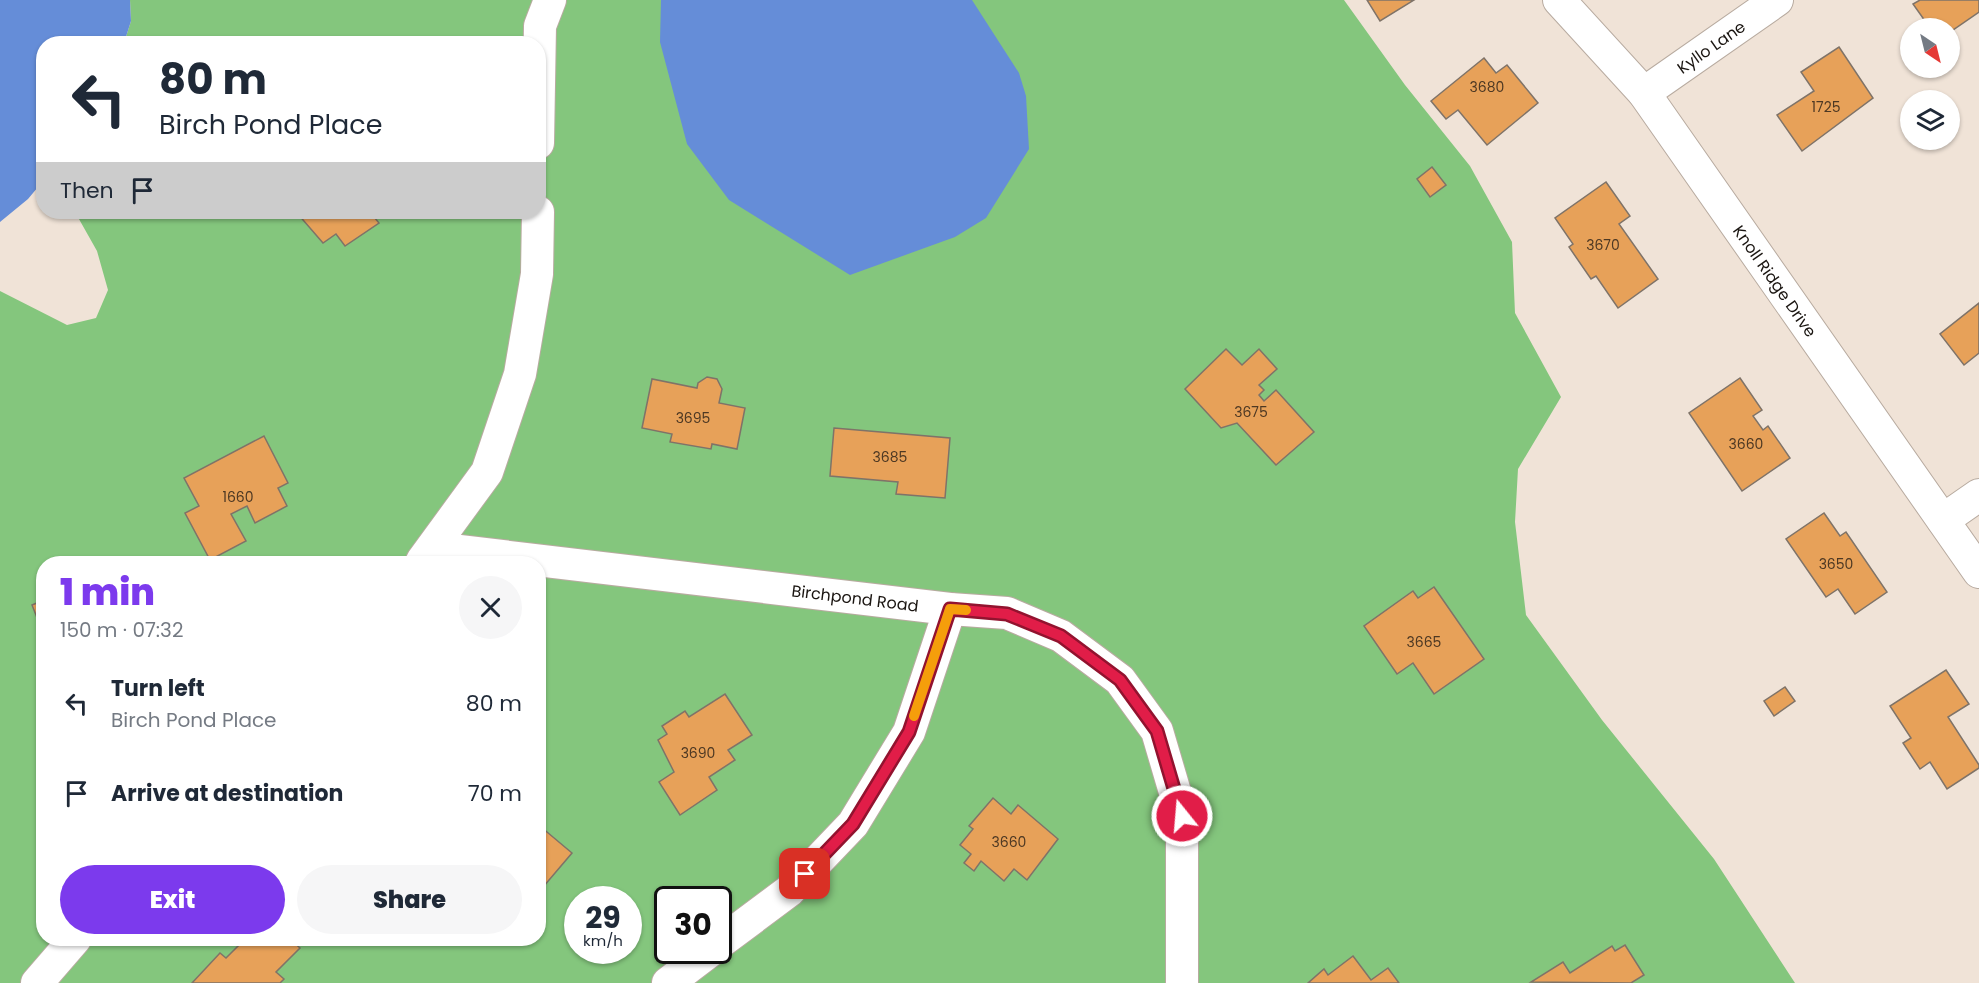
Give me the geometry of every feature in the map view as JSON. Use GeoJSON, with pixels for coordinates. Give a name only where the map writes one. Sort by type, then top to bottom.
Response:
{"type":"FeatureCollection","features":[{"type":"Feature","properties":{"kind":"street"},"geometry":{"type":"LineString","coordinates":[[540,36],[540,26],[550,0]]}},
{"type":"Feature","properties":{"kind":"street","name":"Knoll Ridge Drive"},"geometry":{"type":"LineString","coordinates":[[1559,0],[1644,93],[1979,572]]}},
{"type":"Feature","properties":{"kind":"street","name":"Kyllo Lane"},"geometry":{"type":"LineString","coordinates":[[1644,93],[1778,0]]}},
{"type":"Feature","properties":{"kind":"street"},"geometry":{"type":"LineString","coordinates":[[427,556],[487,472],[520,374],[537,274],[537,219]]}},
{"type":"Feature","properties":{"kind":"street"},"geometry":{"type":"LineString","coordinates":[[1943,520],[1979,495]]}},
{"type":"Feature","properties":{"kind":"street","name":"Birchpond Road"},"geometry":{"type":"LineString","coordinates":[[546,568],[1007,614],[1061,636],[1120,680],[1157,731],[1182,816],[1182,983]]}},
{"type":"Feature","properties":{"kind":"street"},"geometry":{"type":"LineString","coordinates":[[732,934],[789,891],[853,824],[909,732],[950,609]]}},
{"type":"Feature","properties":{"kind":"street"},"geometry":{"type":"LineString","coordinates":[[37,983],[69,946]]}},
{"type":"Feature","properties":{"kind":"street"},"geometry":{"type":"LineString","coordinates":[[668,983],[693,964]]}},
{"type":"Feature","properties":{"kind":"green space"},"geometry":{"type":"Polygon","coordinates":[[[130,0],[1344,0],[1405,85],[1470,166],[1512,242],[1515,313],[1561,397],[1518,469],[1515,522],[1526,615],[1602,720],[1714,859],[1795,983],[0,983],[0,291],[67,325],[96,318],[108,290],[97,251],[79,219],[546,219],[546,36],[126,36],[131,21],[130,0]]]}},
{"type":"Feature","properties":{"kind":"water"},"geometry":{"type":"Polygon","coordinates":[[[0,0],[130,0],[131,21],[126,36],[36,36],[36,189],[0,222],[0,0]]]}},
{"type":"Feature","properties":{"kind":"water"},"geometry":{"type":"Polygon","coordinates":[[[661,0],[972,0],[1019,73],[1026,96],[1029,149],[986,218],[955,237],[850,275],[729,200],[687,144],[660,42],[661,0]]]}},
{"type":"Feature","properties":{"kind":"building"},"geometry":{"type":"Polygon","coordinates":[[[1367,0],[1414,0],[1380,21],[1367,0]]]}},
{"type":"Feature","properties":{"kind":"building"},"geometry":{"type":"Polygon","coordinates":[[[1920,0],[1979,0],[1979,12],[1960,25],[1960,18],[1923,18],[1913,4],[1920,0]]]}},
{"type":"Feature","properties":{"kind":"building"},"geometry":{"type":"Polygon","coordinates":[[[1839,47],[1873,98],[1802,151],[1777,115],[1814,91],[1801,72],[1839,47]]]}},
{"type":"Feature","properties":{"kind":"building"},"geometry":{"type":"Polygon","coordinates":[[[1484,58],[1496,73],[1507,65],[1538,103],[1487,145],[1458,110],[1446,119],[1431,101],[1484,58]]]}},
{"type":"Feature","properties":{"kind":"building"},"geometry":{"type":"Polygon","coordinates":[[[1432,167],[1446,185],[1430,197],[1417,179],[1432,167]]]}},
{"type":"Feature","properties":{"kind":"building"},"geometry":{"type":"Polygon","coordinates":[[[1606,182],[1630,216],[1619,224],[1658,279],[1618,308],[1596,276],[1591,279],[1569,247],[1573,244],[1555,218],[1606,182]]]}},
{"type":"Feature","properties":{"kind":"building"},"geometry":{"type":"Polygon","coordinates":[[[302,219],[376,219],[379,223],[345,246],[336,234],[323,243],[302,219]]]}},
{"type":"Feature","properties":{"kind":"building"},"geometry":{"type":"Polygon","coordinates":[[[1979,303],[1979,353],[1964,365],[1940,334],[1979,303]]]}},
{"type":"Feature","properties":{"kind":"building"},"geometry":{"type":"Polygon","coordinates":[[[1226,349],[1242,365],[1259,349],[1277,369],[1259,385],[1264,390],[1259,395],[1264,401],[1276,390],[1314,432],[1276,465],[1237,423],[1221,428],[1185,389],[1226,349]]]}},
{"type":"Feature","properties":{"kind":"building"},"geometry":{"type":"Polygon","coordinates":[[[707,377],[717,379],[722,389],[719,403],[745,408],[737,449],[712,444],[711,449],[670,442],[672,434],[642,428],[652,379],[697,388],[698,383],[707,377]]]}},
{"type":"Feature","properties":{"kind":"building"},"geometry":{"type":"Polygon","coordinates":[[[1740,378],[1762,410],[1753,416],[1763,430],[1768,426],[1790,458],[1742,491],[1689,413],[1740,378]]]}},
{"type":"Feature","properties":{"kind":"building"},"geometry":{"type":"Polygon","coordinates":[[[834,428],[950,438],[945,498],[896,494],[898,482],[830,476],[834,428]]]}},
{"type":"Feature","properties":{"kind":"building"},"geometry":{"type":"Polygon","coordinates":[[[264,436],[288,483],[278,488],[287,506],[255,523],[247,506],[231,514],[246,541],[218,556],[208,556],[185,513],[199,506],[184,478],[264,436]]]}},
{"type":"Feature","properties":{"kind":"building"},"geometry":{"type":"Polygon","coordinates":[[[1824,513],[1840,536],[1846,532],[1887,592],[1855,614],[1838,589],[1826,597],[1786,539],[1824,513]]]}},
{"type":"Feature","properties":{"kind":"building"},"geometry":{"type":"Polygon","coordinates":[[[1434,587],[1484,659],[1434,694],[1413,663],[1397,674],[1364,626],[1413,591],[1418,598],[1434,587]]]}},
{"type":"Feature","properties":{"kind":"building"},"geometry":{"type":"Polygon","coordinates":[[[36,603],[36,615],[32,605],[36,603]]]}},
{"type":"Feature","properties":{"kind":"building"},"geometry":{"type":"Polygon","coordinates":[[[1946,670],[1969,704],[1948,717],[1979,765],[1979,768],[1947,789],[1930,762],[1920,769],[1903,743],[1911,738],[1890,706],[1946,670]]]}},
{"type":"Feature","properties":{"kind":"building"},"geometry":{"type":"Polygon","coordinates":[[[1785,687],[1795,701],[1774,716],[1764,701],[1785,687]]]}},
{"type":"Feature","properties":{"kind":"building"},"geometry":{"type":"Polygon","coordinates":[[[725,694],[752,735],[728,750],[735,760],[709,777],[717,790],[680,815],[659,782],[674,772],[658,740],[667,734],[662,726],[685,711],[689,717],[725,694]]]}},
{"type":"Feature","properties":{"kind":"building"},"geometry":{"type":"Polygon","coordinates":[[[993,798],[1011,814],[1018,805],[1058,839],[1027,880],[1014,869],[1004,881],[981,861],[974,871],[964,863],[971,854],[960,845],[973,829],[969,826],[993,798]]]}},
{"type":"Feature","properties":{"kind":"building"},"geometry":{"type":"Polygon","coordinates":[[[546,831],[572,853],[546,884],[546,831]]]}},
{"type":"Feature","properties":{"kind":"building"},"geometry":{"type":"Polygon","coordinates":[[[1625,945],[1644,975],[1631,983],[1531,982],[1563,962],[1570,973],[1612,946],[1615,951],[1625,945]]]}},
{"type":"Feature","properties":{"kind":"building"},"geometry":{"type":"Polygon","coordinates":[[[238,946],[298,946],[300,948],[276,972],[284,979],[280,983],[192,983],[220,953],[226,958],[238,946]]]}},
{"type":"Feature","properties":{"kind":"building"},"geometry":{"type":"Polygon","coordinates":[[[1353,956],[1371,980],[1388,968],[1399,983],[1308,983],[1324,969],[1328,975],[1353,956]]]}},
{"type":"Feature","properties":{"kind":"slow traffic"},"geometry":{"type":"LineString","coordinates":[[914,716],[950,609],[966,610]]}},
{"type":"Feature","properties":{"kind":"route"},"geometry":{"type":"LineString","coordinates":[[805,874],[853,824],[909,732],[950,609],[1007,614],[1061,636],[1120,680],[1157,731],[1182,816]]}}]}
